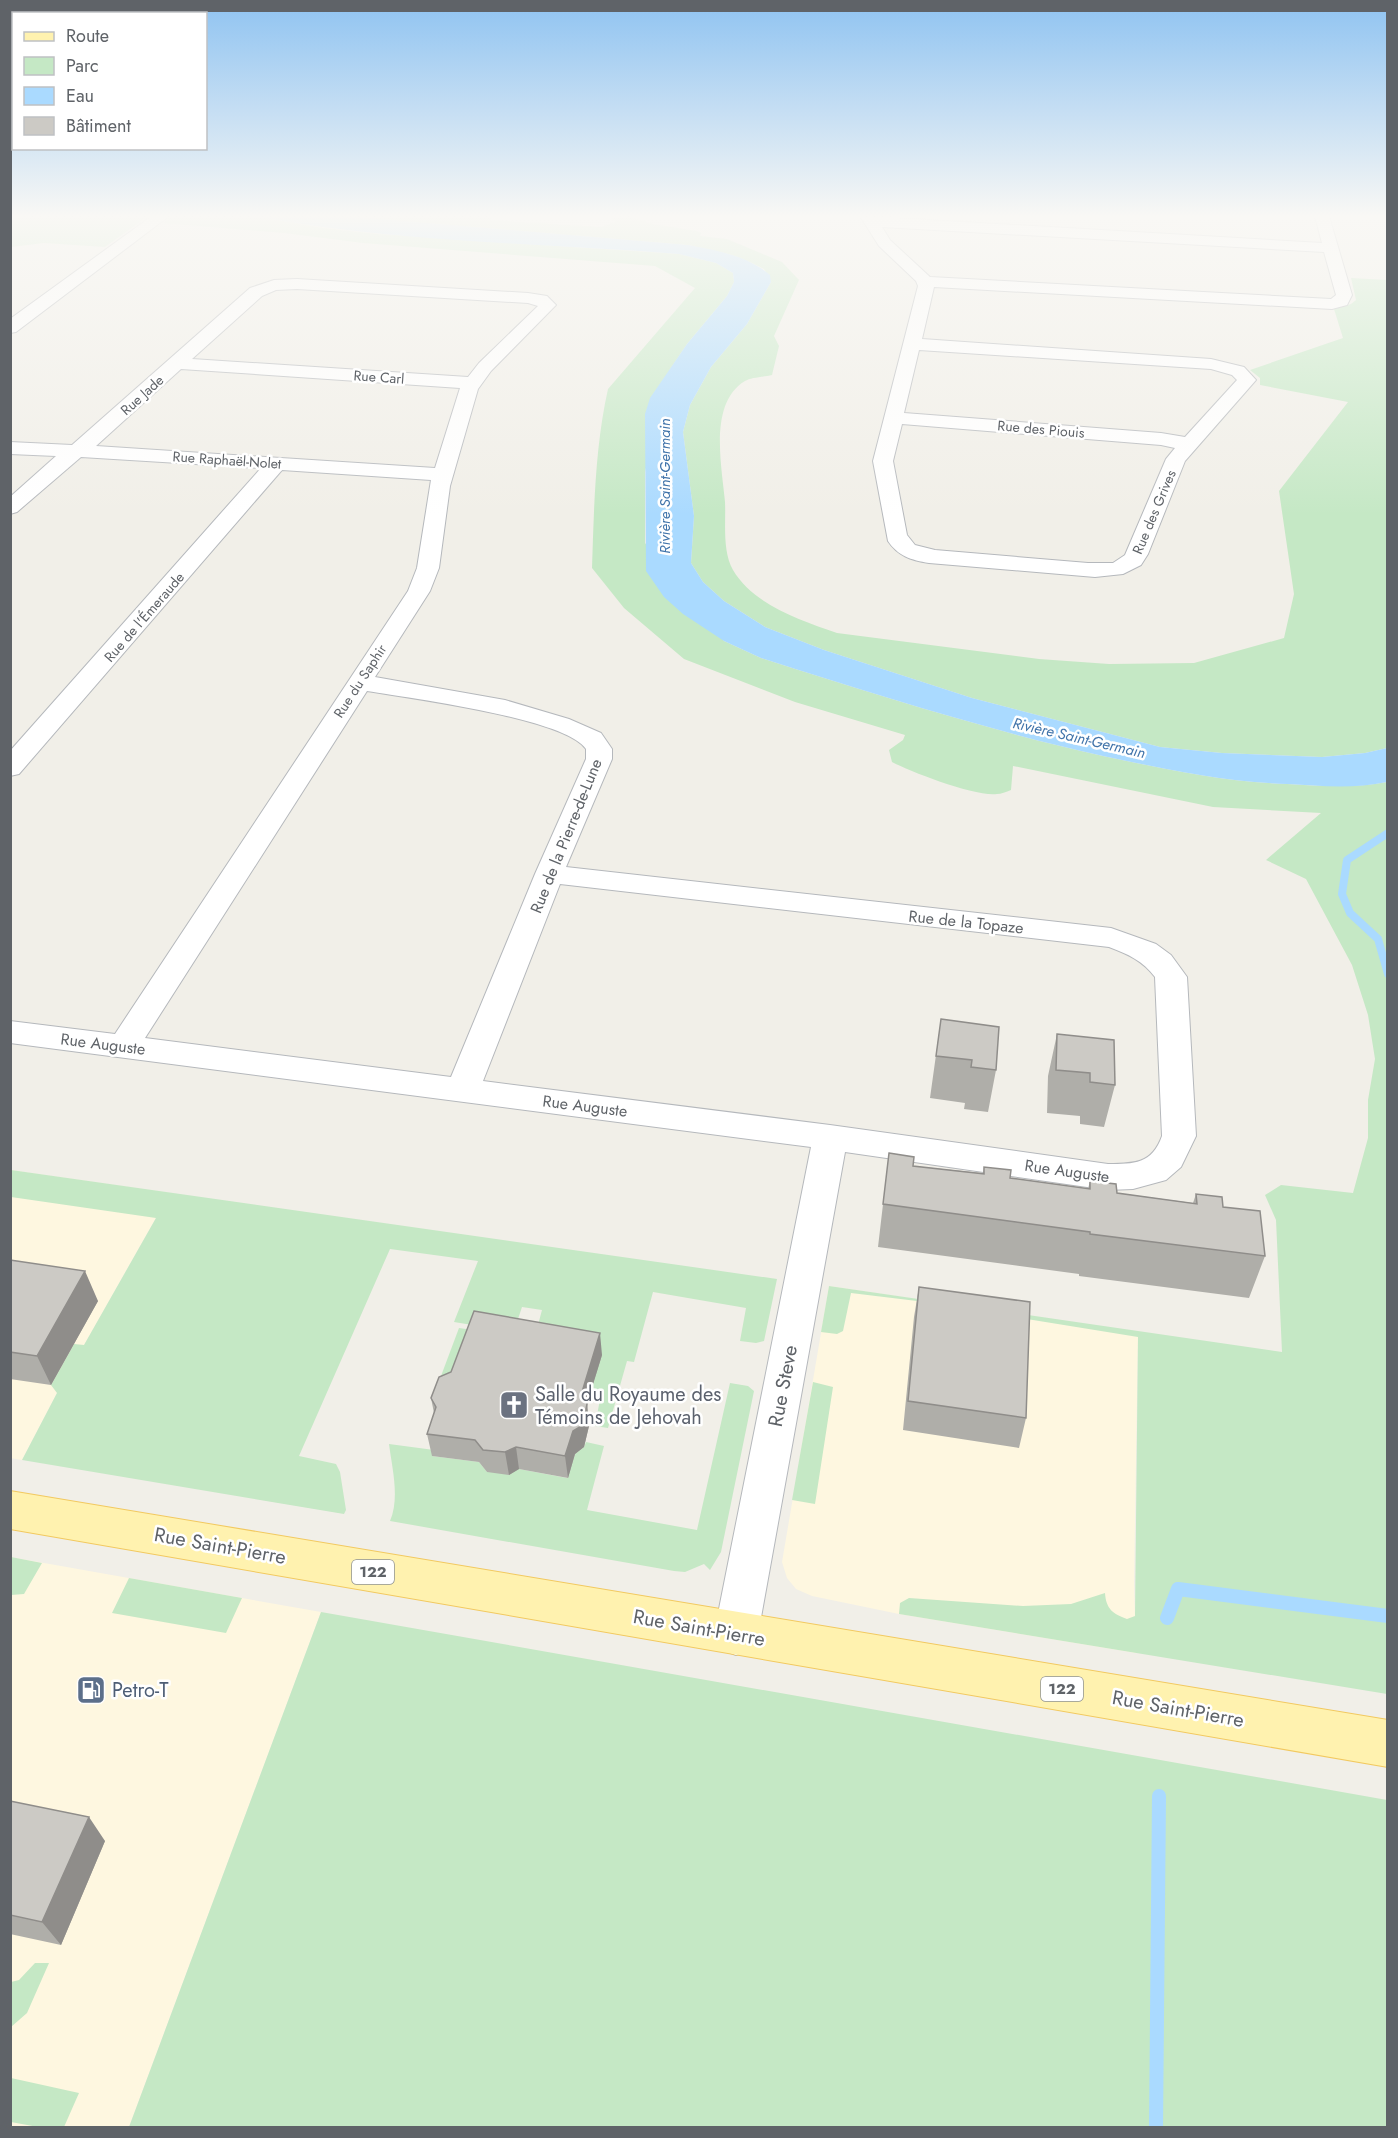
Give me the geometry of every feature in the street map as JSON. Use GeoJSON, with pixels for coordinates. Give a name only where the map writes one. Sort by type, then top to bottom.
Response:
{"type":"FeatureCollection","features":[{"type":"Feature","properties":{"kind":"main road","name":"Rue Saint-Pierre"},"geometry":{"type":"LineString","coordinates":[[10,1510],[1388,1744]]}},
{"type":"Feature","properties":{"kind":"street"},"geometry":{"type":"LineString","coordinates":[[10,328],[27,316]]}},
{"type":"Feature","properties":{"kind":"street","name":"Rue Jade"},"geometry":{"type":"LineString","coordinates":[[10,508],[230,316]]}},
{"type":"Feature","properties":{"kind":"street","name":"Rue du Saphir"},"geometry":{"type":"LineString","coordinates":[[123,1047],[424,580],[443,475],[472,383],[485,367],[538,316]]}},
{"type":"Feature","properties":{"kind":"street"},"geometry":{"type":"LineString","coordinates":[[893,418],[919,316]]}},
{"type":"Feature","properties":{"kind":"street","name":"Rue des Grives"},"geometry":{"type":"LineString","coordinates":[[893,418],[882,465],[896,536],[906,549],[917,554],[935,557],[1108,570],[1124,567],[1134,560],[1176,459],[1245,383],[1246,377],[1238,371],[1211,364],[912,344]]}},
{"type":"Feature","properties":{"kind":"street","name":"Rue Carl"},"geometry":{"type":"LineString","coordinates":[[178,363],[472,383]]}},
{"type":"Feature","properties":{"kind":"street","name":"Rue des Piouis"},"geometry":{"type":"LineString","coordinates":[[893,418],[1161,439],[1189,444]]}},
{"type":"Feature","properties":{"kind":"street","name":"Rue Raphaël-Nolet"},"geometry":{"type":"LineString","coordinates":[[10,448],[443,475]]}},
{"type":"Feature","properties":{"kind":"street","name":"Rue de l'Émeraude"},"geometry":{"type":"LineString","coordinates":[[10,768],[276,464]]}},
{"type":"Feature","properties":{"kind":"street","name":"Rue de la Pierre-de-Lune"},"geometry":{"type":"LineString","coordinates":[[358,682],[505,708],[579,731],[592,739],[599,749],[599,759],[549,874],[462,1091]]}},
{"type":"Feature","properties":{"kind":"street","name":"Rue de la Topaze"},"geometry":{"type":"LineString","coordinates":[[549,874],[1111,938],[1145,949],[1165,967],[1171,977],[1173,990],[1179,1136],[1176,1150],[1169,1161],[1158,1168]]}},
{"type":"Feature","properties":{"kind":"street","name":"Rue Auguste"},"geometry":{"type":"LineString","coordinates":[[10,1032],[830,1137],[1108,1177],[1128,1178],[1158,1168]]}},
{"type":"Feature","properties":{"kind":"street","name":"Rue Steve"},"geometry":{"type":"LineString","coordinates":[[736,1634],[830,1137]]}},
{"type":"Feature","properties":{"kind":"shaded area"},"geometry":{"type":"Polygon","coordinates":[[[10,1170],[170,1193],[57,1393],[22,1460],[10,1458],[10,1170]]]}},
{"type":"Feature","properties":{"kind":"shaded area"},"geometry":{"type":"Polygon","coordinates":[[[829,1286],[1138,1332],[1134,1584],[1136,1653],[899,1614],[812,1596],[796,1589],[787,1578],[782,1562],[829,1286]]]}},
{"type":"Feature","properties":{"kind":"shaded area"},"geometry":{"type":"Polygon","coordinates":[[[10,1557],[321,1612],[129,2127],[11,2127],[10,1557]]]}},
{"type":"Feature","properties":{"kind":"green space"},"geometry":{"type":"Polygon","coordinates":[[[671,316],[711,316],[687,344],[669,371],[645,472],[645,543],[724,641],[761,658],[888,698],[1017,735],[1149,766],[1264,783],[1337,786],[1387,782],[1387,1694],[899,1614],[900,1603],[909,1598],[1023,1606],[1071,1604],[1105,1593],[1107,1603],[1114,1613],[1127,1619],[1135,1616],[1138,1337],[917,1301],[851,1293],[843,1331],[837,1334],[821,1332],[829,1286],[1282,1352],[1276,1220],[1265,1195],[1281,1185],[1353,1193],[1368,1138],[1368,1100],[1375,1059],[1368,1015],[1352,965],[1306,879],[1266,860],[1321,813],[1213,807],[1013,766],[1011,790],[997,794],[974,792],[913,772],[892,762],[889,750],[903,740],[905,735],[795,702],[684,659],[624,608],[592,568],[598,455],[608,389],[671,316]]]}},
{"type":"Feature","properties":{"kind":"green space"},"geometry":{"type":"Polygon","coordinates":[[[752,316],[783,316],[774,336],[779,346],[772,375],[745,381],[733,391],[726,404],[720,437],[727,554],[733,570],[753,593],[779,610],[837,633],[1039,659],[1109,664],[1194,663],[1284,638],[1294,594],[1279,491],[1348,402],[1260,385],[1260,378],[1250,370],[1343,338],[1336,316],[1387,316],[1387,748],[1365,753],[1322,757],[1222,753],[1160,747],[972,698],[824,650],[765,627],[724,601],[703,582],[691,563],[694,516],[683,432],[690,405],[711,367],[752,316]]]}},
{"type":"Feature","properties":{"kind":"green space"},"geometry":{"type":"Polygon","coordinates":[[[11,1170],[777,1279],[764,1341],[756,1343],[740,1341],[746,1308],[653,1292],[634,1362],[627,1361],[608,1428],[595,1426],[601,1394],[599,1390],[592,1388],[601,1355],[515,1332],[454,1322],[478,1261],[390,1249],[299,1456],[336,1464],[340,1472],[346,1510],[344,1514],[22,1460],[57,1393],[51,1385],[74,1344],[84,1345],[156,1218],[11,1197],[11,1170]],[[522,1307],[517,1322],[538,1325],[542,1310],[522,1307]]]}},
{"type":"Feature","properties":{"kind":"green space"},"geometry":{"type":"Polygon","coordinates":[[[459,1328],[508,1335],[432,1400],[459,1328]]]}},
{"type":"Feature","properties":{"kind":"green space"},"geometry":{"type":"Polygon","coordinates":[[[813,1382],[833,1387],[815,1504],[792,1500],[813,1382]]]}},
{"type":"Feature","properties":{"kind":"green space"},"geometry":{"type":"Polygon","coordinates":[[[730,1383],[748,1386],[754,1391],[721,1552],[710,1570],[704,1564],[685,1572],[674,1571],[390,1521],[395,1493],[389,1444],[434,1450],[432,1456],[479,1462],[487,1472],[519,1469],[567,1478],[575,1454],[584,1447],[586,1442],[604,1446],[587,1510],[697,1530],[730,1383]]]}},
{"type":"Feature","properties":{"kind":"green space"},"geometry":{"type":"Polygon","coordinates":[[[11,1557],[42,1563],[24,1594],[11,1595],[11,1557]]]}},
{"type":"Feature","properties":{"kind":"green space"},"geometry":{"type":"Polygon","coordinates":[[[129,1578],[242,1598],[226,1633],[112,1613],[129,1578]]]}},
{"type":"Feature","properties":{"kind":"green space"},"geometry":{"type":"Polygon","coordinates":[[[321,1612],[1387,1800],[1387,2127],[129,2127],[321,1612]]]}},
{"type":"Feature","properties":{"kind":"green space"},"geometry":{"type":"Polygon","coordinates":[[[35,1963],[49,1963],[27,2013],[11,2027],[11,1982],[19,1980],[35,1963]]]}},
{"type":"Feature","properties":{"kind":"green space"},"geometry":{"type":"Polygon","coordinates":[[[11,2078],[79,2093],[64,2127],[38,2127],[11,2122],[11,2078]]]}},
{"type":"Feature","properties":{"kind":"water","name":"Rivière Saint-Germain"},"geometry":{"type":"Polygon","coordinates":[[[711,316],[752,316],[711,367],[690,405],[683,432],[694,516],[691,563],[703,582],[724,601],[765,627],[824,650],[972,698],[1160,747],[1222,753],[1322,757],[1365,753],[1387,748],[1387,782],[1363,786],[1264,783],[1149,766],[1017,735],[888,698],[761,658],[724,641],[683,614],[664,597],[646,571],[645,414],[650,398],[687,344],[711,316]]]}},
{"type":"Feature","properties":{"kind":"building"},"geometry":{"type":"Polygon","coordinates":[[[941,1019],[999,1027],[996,1070],[971,1067],[972,1060],[936,1056],[941,1019]]]}},
{"type":"Feature","properties":{"kind":"building"},"geometry":{"type":"Polygon","coordinates":[[[1057,1034],[1114,1040],[1115,1085],[1090,1082],[1090,1073],[1056,1070],[1057,1034]]]}},
{"type":"Feature","properties":{"kind":"building"},"geometry":{"type":"Polygon","coordinates":[[[889,1153],[914,1157],[913,1166],[984,1174],[984,1167],[1011,1170],[1010,1178],[1090,1189],[1090,1181],[1116,1184],[1117,1193],[1197,1204],[1196,1194],[1222,1197],[1223,1207],[1260,1211],[1265,1256],[1090,1234],[1090,1232],[883,1204],[889,1153]]]}},
{"type":"Feature","properties":{"kind":"building"},"geometry":{"type":"Polygon","coordinates":[[[10,1260],[85,1271],[37,1356],[10,1352],[10,1260]]]}},
{"type":"Feature","properties":{"kind":"building"},"geometry":{"type":"Polygon","coordinates":[[[919,1287],[1030,1302],[1026,1418],[908,1401],[919,1287]]]}},
{"type":"Feature","properties":{"kind":"building","name":"Salle du Royaume des Témoins de Jehovah"},"geometry":{"type":"Polygon","coordinates":[[[474,1311],[600,1333],[582,1392],[587,1404],[583,1425],[573,1431],[565,1456],[516,1447],[505,1452],[483,1450],[475,1440],[427,1434],[436,1407],[431,1398],[439,1377],[451,1372],[474,1311]]]}},
{"type":"Feature","properties":{"kind":"building"},"geometry":{"type":"Polygon","coordinates":[[[10,1801],[89,1817],[42,1922],[10,1915],[10,1801]]]}},
{"type":"Feature","properties":{"kind":"waterway"},"geometry":{"type":"LineString","coordinates":[[1388,833],[1347,860],[1342,894],[1350,913],[1378,939],[1388,974]]}},
{"type":"Feature","properties":{"kind":"waterway"},"geometry":{"type":"LineString","coordinates":[[1167,1618],[1178,1589],[1388,1616]]}},
{"type":"Feature","properties":{"kind":"waterway"},"geometry":{"type":"LineString","coordinates":[[1156,2128],[1159,1796]]}},
{"type":"Feature","properties":{"kind":"place","name":"Salle du Royaume des Témoins de Jehovah"},"geometry":{"type":"Point","coordinates":[514,1405]}},
{"type":"Feature","properties":{"kind":"place","name":"Petro-T"},"geometry":{"type":"Point","coordinates":[91,1690]}}]}
